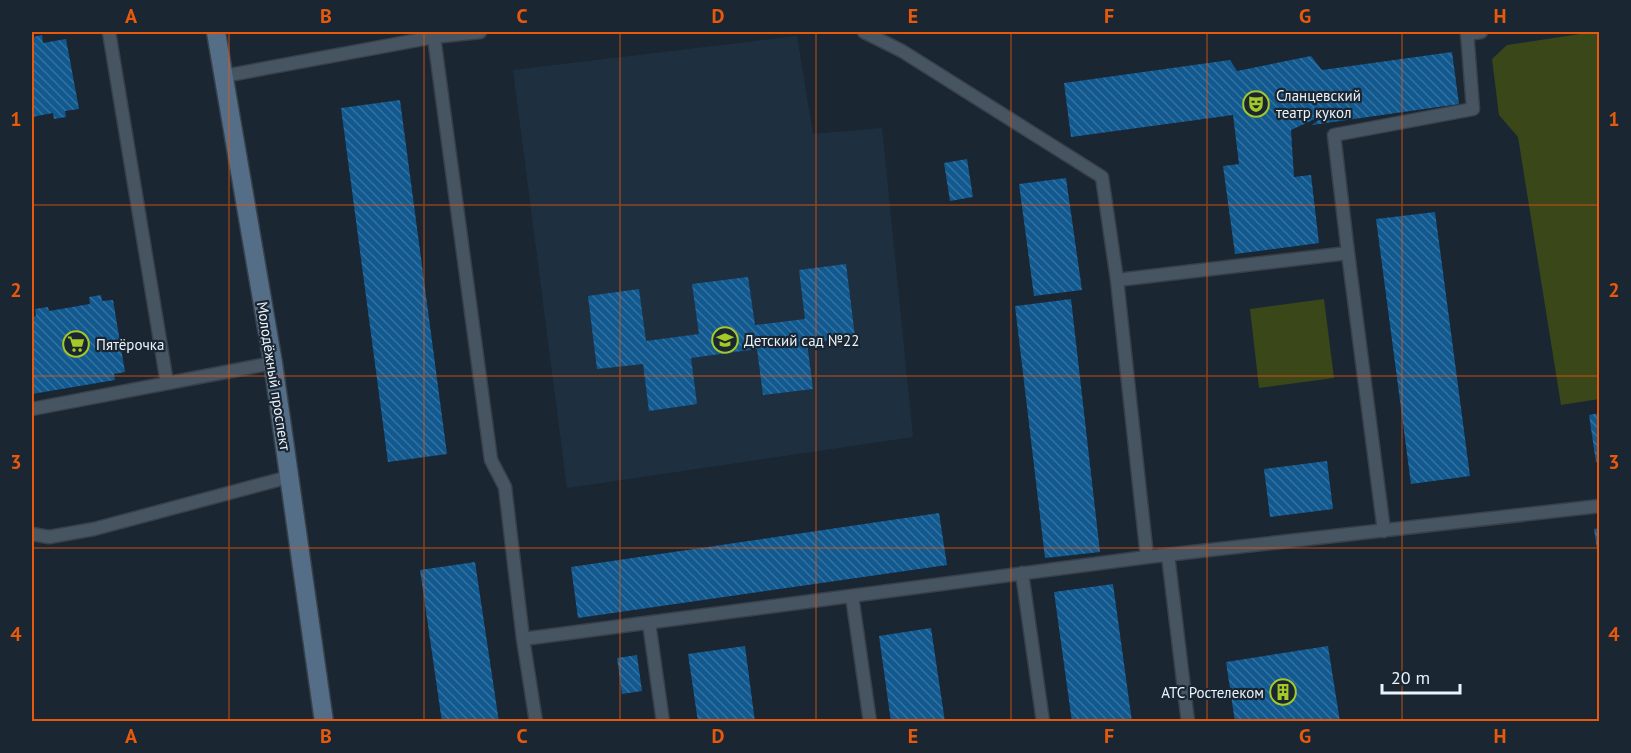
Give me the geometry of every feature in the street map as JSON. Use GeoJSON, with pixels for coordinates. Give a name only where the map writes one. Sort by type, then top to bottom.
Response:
{"type":"FeatureCollection","features":[{"type":"Feature","properties":{"kind":"street","name":"Молодёжный проспект"},"geometry":{"type":"LineString","coordinates":[[216,32],[273,363],[324,722]]}},
{"type":"Feature","properties":{"kind":"lane"},"geometry":{"type":"LineString","coordinates":[[109,32],[167,383]]}},
{"type":"Feature","properties":{"kind":"lane"},"geometry":{"type":"LineString","coordinates":[[224,76],[434,37],[480,32]]}},
{"type":"Feature","properties":{"kind":"lane"},"geometry":{"type":"LineString","coordinates":[[864,32],[912,57],[1102,177],[1117,280],[1147,557]]}},
{"type":"Feature","properties":{"kind":"lane"},"geometry":{"type":"LineString","coordinates":[[1383,531],[1334,135],[1473,109],[1467,33],[1481,32]]}},
{"type":"Feature","properties":{"kind":"lane"},"geometry":{"type":"LineString","coordinates":[[434,37],[491,460],[505,487],[523,639],[536,722]]}},
{"type":"Feature","properties":{"kind":"lane"},"geometry":{"type":"LineString","coordinates":[[1117,280],[1348,253]]}},
{"type":"Feature","properties":{"kind":"lane"},"geometry":{"type":"LineString","coordinates":[[32,409],[273,363]]}},
{"type":"Feature","properties":{"kind":"lane"},"geometry":{"type":"LineString","coordinates":[[32,534],[49,537],[94,529],[289,477]]}},
{"type":"Feature","properties":{"kind":"lane"},"geometry":{"type":"LineString","coordinates":[[523,639],[1147,557],[1599,506]]}},
{"type":"Feature","properties":{"kind":"lane"},"geometry":{"type":"LineString","coordinates":[[1168,555],[1188,722]]}},
{"type":"Feature","properties":{"kind":"lane"},"geometry":{"type":"LineString","coordinates":[[1022,573],[1043,722]]}},
{"type":"Feature","properties":{"kind":"lane"},"geometry":{"type":"LineString","coordinates":[[852,596],[870,722]]}},
{"type":"Feature","properties":{"kind":"lane"},"geometry":{"type":"LineString","coordinates":[[649,623],[663,722]]}},
{"type":"Feature","properties":{"kind":"shaded area","name":"Детский сад №22"},"geometry":{"type":"Polygon","coordinates":[[[797,36],[813,134],[882,128],[913,437],[567,488],[513,70],[797,36]]]}},
{"type":"Feature","properties":{"kind":"green space"},"geometry":{"type":"Polygon","coordinates":[[[1600,32],[1599,399],[1561,405],[1518,137],[1499,115],[1492,59],[1507,45],[1600,32]]]}},
{"type":"Feature","properties":{"kind":"green space"},"geometry":{"type":"Polygon","coordinates":[[[1324,299],[1334,378],[1259,388],[1250,309],[1324,299]]]}},
{"type":"Feature","properties":{"kind":"building"},"geometry":{"type":"Polygon","coordinates":[[[42,35],[43,43],[66,39],[79,109],[65,111],[66,117],[54,119],[53,113],[32,117],[33,37],[42,35]]]}},
{"type":"Feature","properties":{"kind":"building"},"geometry":{"type":"Polygon","coordinates":[[[1452,52],[1459,104],[1312,125],[1328,113],[1291,130],[1294,177],[1311,175],[1319,243],[1235,254],[1223,166],[1239,164],[1233,115],[1071,137],[1064,83],[1230,60],[1237,71],[1311,56],[1322,70],[1452,52]]]}},
{"type":"Feature","properties":{"kind":"building"},"geometry":{"type":"Polygon","coordinates":[[[400,100],[447,454],[388,462],[341,108],[400,100]]]}},
{"type":"Feature","properties":{"kind":"building"},"geometry":{"type":"Polygon","coordinates":[[[967,159],[973,197],[950,201],[944,163],[967,159]]]}},
{"type":"Feature","properties":{"kind":"building"},"geometry":{"type":"Polygon","coordinates":[[[1066,178],[1082,290],[1034,296],[1019,184],[1066,178]]]}},
{"type":"Feature","properties":{"kind":"building"},"geometry":{"type":"Polygon","coordinates":[[[1435,212],[1470,476],[1411,484],[1376,219],[1435,212]]]}},
{"type":"Feature","properties":{"kind":"building"},"geometry":{"type":"Polygon","coordinates":[[[846,264],[855,337],[807,343],[813,389],[763,395],[757,349],[691,358],[697,404],[649,411],[643,364],[597,369],[588,296],[639,289],[646,341],[699,334],[692,284],[748,277],[755,325],[805,319],[799,270],[846,264]]]}},
{"type":"Feature","properties":{"kind":"building","name":"Пятёрочка"},"geometry":{"type":"Polygon","coordinates":[[[101,295],[102,301],[113,300],[125,372],[114,374],[115,380],[32,394],[32,317],[36,316],[35,309],[48,307],[49,311],[90,304],[89,297],[101,295]]]}},
{"type":"Feature","properties":{"kind":"building"},"geometry":{"type":"Polygon","coordinates":[[[1071,299],[1100,552],[1045,558],[1015,306],[1071,299]]]}},
{"type":"Feature","properties":{"kind":"building"},"geometry":{"type":"Polygon","coordinates":[[[1600,413],[1600,462],[1596,462],[1589,415],[1600,413]]]}},
{"type":"Feature","properties":{"kind":"building"},"geometry":{"type":"Polygon","coordinates":[[[1327,461],[1333,509],[1270,517],[1264,469],[1327,461]]]}},
{"type":"Feature","properties":{"kind":"building"},"geometry":{"type":"Polygon","coordinates":[[[939,513],[947,565],[578,618],[571,567],[939,513]]]}},
{"type":"Feature","properties":{"kind":"building"},"geometry":{"type":"Polygon","coordinates":[[[1600,528],[1600,556],[1598,557],[1594,529],[1600,528]]]}},
{"type":"Feature","properties":{"kind":"building"},"geometry":{"type":"Polygon","coordinates":[[[475,562],[499,722],[442,722],[420,570],[475,562]]]}},
{"type":"Feature","properties":{"kind":"building"},"geometry":{"type":"Polygon","coordinates":[[[1113,584],[1132,722],[1072,722],[1054,592],[1113,584]]]}},
{"type":"Feature","properties":{"kind":"building"},"geometry":{"type":"Polygon","coordinates":[[[931,628],[945,722],[891,722],[879,636],[931,628]]]}},
{"type":"Feature","properties":{"kind":"building"},"geometry":{"type":"Polygon","coordinates":[[[745,646],[755,722],[698,722],[688,654],[745,646]]]}},
{"type":"Feature","properties":{"kind":"building","name":"АТС Ростелеком"},"geometry":{"type":"Polygon","coordinates":[[[1328,646],[1340,722],[1235,722],[1226,662],[1328,646]]]}},
{"type":"Feature","properties":{"kind":"building"},"geometry":{"type":"Polygon","coordinates":[[[637,655],[642,691],[622,694],[617,658],[637,655]]]}},
{"type":"Feature","properties":{"kind":"place","name":"Сланцевский театр кукол"},"geometry":{"type":"Point","coordinates":[1256,104]}},
{"type":"Feature","properties":{"kind":"place","name":"Детский сад №22"},"geometry":{"type":"Point","coordinates":[725,340]}},
{"type":"Feature","properties":{"kind":"place","name":"Пятёрочка"},"geometry":{"type":"Point","coordinates":[76,344]}},
{"type":"Feature","properties":{"kind":"place","name":"АТС Ростелеком"},"geometry":{"type":"Point","coordinates":[1283,692]}}]}
